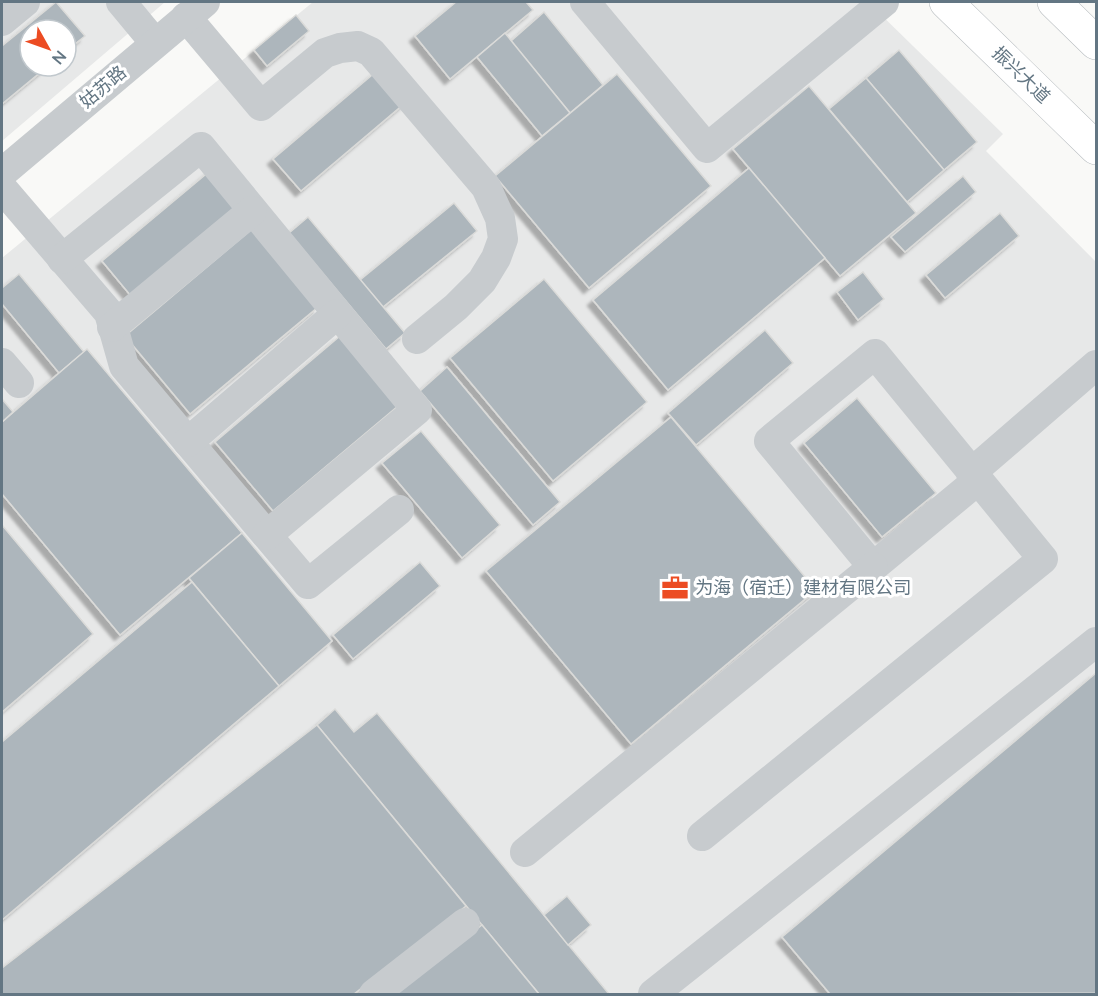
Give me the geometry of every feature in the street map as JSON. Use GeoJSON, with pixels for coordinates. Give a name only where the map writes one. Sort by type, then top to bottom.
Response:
{"type":"FeatureCollection","features":[{"type":"Feature","properties":{"kind":"main road","name":"振兴大道"},"geometry":{"type":"LineString","coordinates":[[946,2],[1096,148]]}},
{"type":"Feature","properties":{"kind":"main road"},"geometry":{"type":"LineString","coordinates":[[1054,2],[1096,43]]}},
{"type":"Feature","properties":{"kind":"street"},"geometry":{"type":"LineString","coordinates":[[2,21],[25,2]]}},
{"type":"Feature","properties":{"kind":"street"},"geometry":{"type":"LineString","coordinates":[[121,2],[155,43]]}},
{"type":"Feature","properties":{"kind":"street"},"geometry":{"type":"LineString","coordinates":[[585,2],[707,148],[884,2]]}},
{"type":"Feature","properties":{"kind":"street"},"geometry":{"type":"LineString","coordinates":[[195,9],[261,106],[325,53],[358,46],[371,52],[486,187],[500,218],[503,239],[496,258],[482,281],[456,307],[417,339]]}},
{"type":"Feature","properties":{"kind":"street","name":"姑苏路"},"geometry":{"type":"LineString","coordinates":[[2,173],[195,9]]}},
{"type":"Feature","properties":{"kind":"street"},"geometry":{"type":"LineString","coordinates":[[62,259],[201,147],[417,410],[267,535]]}},
{"type":"Feature","properties":{"kind":"street"},"geometry":{"type":"LineString","coordinates":[[2,188],[109,314],[124,366],[308,584],[399,510]]}},
{"type":"Feature","properties":{"kind":"street"},"geometry":{"type":"LineString","coordinates":[[112,327],[252,211]]}},
{"type":"Feature","properties":{"kind":"street"},"geometry":{"type":"LineString","coordinates":[[188,442],[338,314]]}},
{"type":"Feature","properties":{"kind":"street"},"geometry":{"type":"LineString","coordinates":[[702,836],[1043,559],[875,354],[769,441],[873,567]]}},
{"type":"Feature","properties":{"kind":"street"},"geometry":{"type":"LineString","coordinates":[[525,852],[873,567],[1096,365]]}},
{"type":"Feature","properties":{"kind":"street"},"geometry":{"type":"LineString","coordinates":[[653,994],[1096,642]]}},
{"type":"Feature","properties":{"kind":"street"},"geometry":{"type":"LineString","coordinates":[[374,994],[465,923]]}},
{"type":"Feature","properties":{"kind":"shaded area"},"geometry":{"type":"Polygon","coordinates":[[[2,2],[165,2],[78,76],[78,18],[18,18],[18,78],[76,78],[2,141],[2,2]]]}},
{"type":"Feature","properties":{"kind":"shaded area"},"geometry":{"type":"Polygon","coordinates":[[[313,2],[868,2],[1003,134],[986,151],[1096,262],[1096,994],[2,994],[2,258],[313,2]]]}},
{"type":"Feature","properties":{"kind":"building"},"geometry":{"type":"Polygon","coordinates":[[[56,2],[70,18],[36,18],[56,2]]]}},
{"type":"Feature","properties":{"kind":"building"},"geometry":{"type":"Polygon","coordinates":[[[456,2],[526,2],[533,10],[450,79],[415,36],[456,2]]]}},
{"type":"Feature","properties":{"kind":"building"},"geometry":{"type":"Polygon","coordinates":[[[544,12],[603,85],[570,113],[511,41],[544,12]]]}},
{"type":"Feature","properties":{"kind":"building"},"geometry":{"type":"Polygon","coordinates":[[[296,15],[309,31],[267,66],[254,50],[296,15]]]}},
{"type":"Feature","properties":{"kind":"building"},"geometry":{"type":"Polygon","coordinates":[[[78,28],[85,36],[78,42],[78,28]]]}},
{"type":"Feature","properties":{"kind":"building"},"geometry":{"type":"Polygon","coordinates":[[[18,33],[18,78],[33,78],[2,104],[2,46],[18,33]]]}},
{"type":"Feature","properties":{"kind":"building"},"geometry":{"type":"Polygon","coordinates":[[[505,33],[570,113],[542,136],[477,57],[505,33]]]}},
{"type":"Feature","properties":{"kind":"building"},"geometry":{"type":"Polygon","coordinates":[[[899,50],[977,142],[944,170],[866,78],[899,50]]]}},
{"type":"Feature","properties":{"kind":"building"},"geometry":{"type":"Polygon","coordinates":[[[378,70],[405,103],[301,191],[273,159],[378,70]]]}},
{"type":"Feature","properties":{"kind":"building"},"geometry":{"type":"Polygon","coordinates":[[[617,74],[711,186],[589,288],[495,176],[617,74]]]}},
{"type":"Feature","properties":{"kind":"building"},"geometry":{"type":"Polygon","coordinates":[[[866,78],[944,170],[907,202],[829,109],[866,78]]]}},
{"type":"Feature","properties":{"kind":"building"},"geometry":{"type":"Polygon","coordinates":[[[809,86],[916,213],[840,276],[733,149],[809,86]]]}},
{"type":"Feature","properties":{"kind":"building"},"geometry":{"type":"Polygon","coordinates":[[[749,168],[825,258],[668,390],[593,300],[749,168]]]}},
{"type":"Feature","properties":{"kind":"building"},"geometry":{"type":"Polygon","coordinates":[[[211,170],[239,204],[131,296],[102,261],[211,170]]]}},
{"type":"Feature","properties":{"kind":"building"},"geometry":{"type":"Polygon","coordinates":[[[963,176],[976,192],[905,252],[891,237],[963,176]]]}},
{"type":"Feature","properties":{"kind":"building"},"geometry":{"type":"Polygon","coordinates":[[[454,203],[477,231],[383,307],[360,280],[454,203]]]}},
{"type":"Feature","properties":{"kind":"building"},"geometry":{"type":"Polygon","coordinates":[[[1000,213],[1019,236],[945,298],[926,275],[1000,213]]]}},
{"type":"Feature","properties":{"kind":"building"},"geometry":{"type":"Polygon","coordinates":[[[308,217],[405,333],[386,349],[289,233],[308,217]]]}},
{"type":"Feature","properties":{"kind":"building"},"geometry":{"type":"Polygon","coordinates":[[[252,229],[318,307],[190,414],[125,336],[252,229]]]}},
{"type":"Feature","properties":{"kind":"building"},"geometry":{"type":"Polygon","coordinates":[[[863,272],[884,299],[858,320],[837,292],[863,272]]]}},
{"type":"Feature","properties":{"kind":"building"},"geometry":{"type":"Polygon","coordinates":[[[19,274],[84,352],[59,373],[2,304],[2,288],[19,274]]]}},
{"type":"Feature","properties":{"kind":"building"},"geometry":{"type":"Polygon","coordinates":[[[544,279],[647,402],[553,481],[450,358],[544,279]]]}},
{"type":"Feature","properties":{"kind":"building"},"geometry":{"type":"Polygon","coordinates":[[[765,330],[793,363],[696,445],[668,413],[765,330]]]}},
{"type":"Feature","properties":{"kind":"building"},"geometry":{"type":"Polygon","coordinates":[[[340,336],[398,406],[273,511],[215,442],[340,336]]]}},
{"type":"Feature","properties":{"kind":"building"},"geometry":{"type":"Polygon","coordinates":[[[87,349],[242,533],[120,635],[2,494],[2,422],[87,349]]]}},
{"type":"Feature","properties":{"kind":"building"},"geometry":{"type":"Polygon","coordinates":[[[447,367],[560,502],[533,525],[420,391],[447,367]]]}},
{"type":"Feature","properties":{"kind":"building"},"geometry":{"type":"Polygon","coordinates":[[[857,398],[936,493],[882,537],[804,443],[857,398]]]}},
{"type":"Feature","properties":{"kind":"building"},"geometry":{"type":"Polygon","coordinates":[[[2,399],[13,412],[2,422],[2,399]]]}},
{"type":"Feature","properties":{"kind":"building"},"geometry":{"type":"Polygon","coordinates":[[[671,417],[816,590],[631,744],[486,571],[671,417]]]}},
{"type":"Feature","properties":{"kind":"building"},"geometry":{"type":"Polygon","coordinates":[[[421,431],[500,525],[462,558],[382,463],[421,431]]]}},
{"type":"Feature","properties":{"kind":"building"},"geometry":{"type":"Polygon","coordinates":[[[2,525],[93,634],[2,712],[2,525]]]}},
{"type":"Feature","properties":{"kind":"building"},"geometry":{"type":"Polygon","coordinates":[[[242,533],[332,641],[279,686],[189,578],[242,533]]]}},
{"type":"Feature","properties":{"kind":"building"},"geometry":{"type":"Polygon","coordinates":[[[420,562],[440,586],[353,659],[333,635],[420,562]]]}},
{"type":"Feature","properties":{"kind":"building"},"geometry":{"type":"Polygon","coordinates":[[[192,582],[279,686],[2,920],[2,742],[192,582]]]}},
{"type":"Feature","properties":{"kind":"building"},"geometry":{"type":"Polygon","coordinates":[[[1096,673],[1096,993],[830,994],[782,937],[1096,673]]]}},
{"type":"Feature","properties":{"kind":"building"},"geometry":{"type":"Polygon","coordinates":[[[335,709],[354,732],[377,713],[609,994],[539,994],[317,725],[335,709]]]}},
{"type":"Feature","properties":{"kind":"building"},"geometry":{"type":"Polygon","coordinates":[[[317,725],[466,906],[354,994],[2,994],[2,968],[317,725]]]}},
{"type":"Feature","properties":{"kind":"building"},"geometry":{"type":"Polygon","coordinates":[[[567,896],[591,925],[568,945],[544,915],[567,896]]]}},
{"type":"Feature","properties":{"kind":"building"},"geometry":{"type":"Polygon","coordinates":[[[482,925],[539,994],[393,994],[482,925]]]}},
{"type":"Feature","properties":{"kind":"place","name":"为海（宿迁）建材有限公司"},"geometry":{"type":"Point","coordinates":[675,588]}}]}
